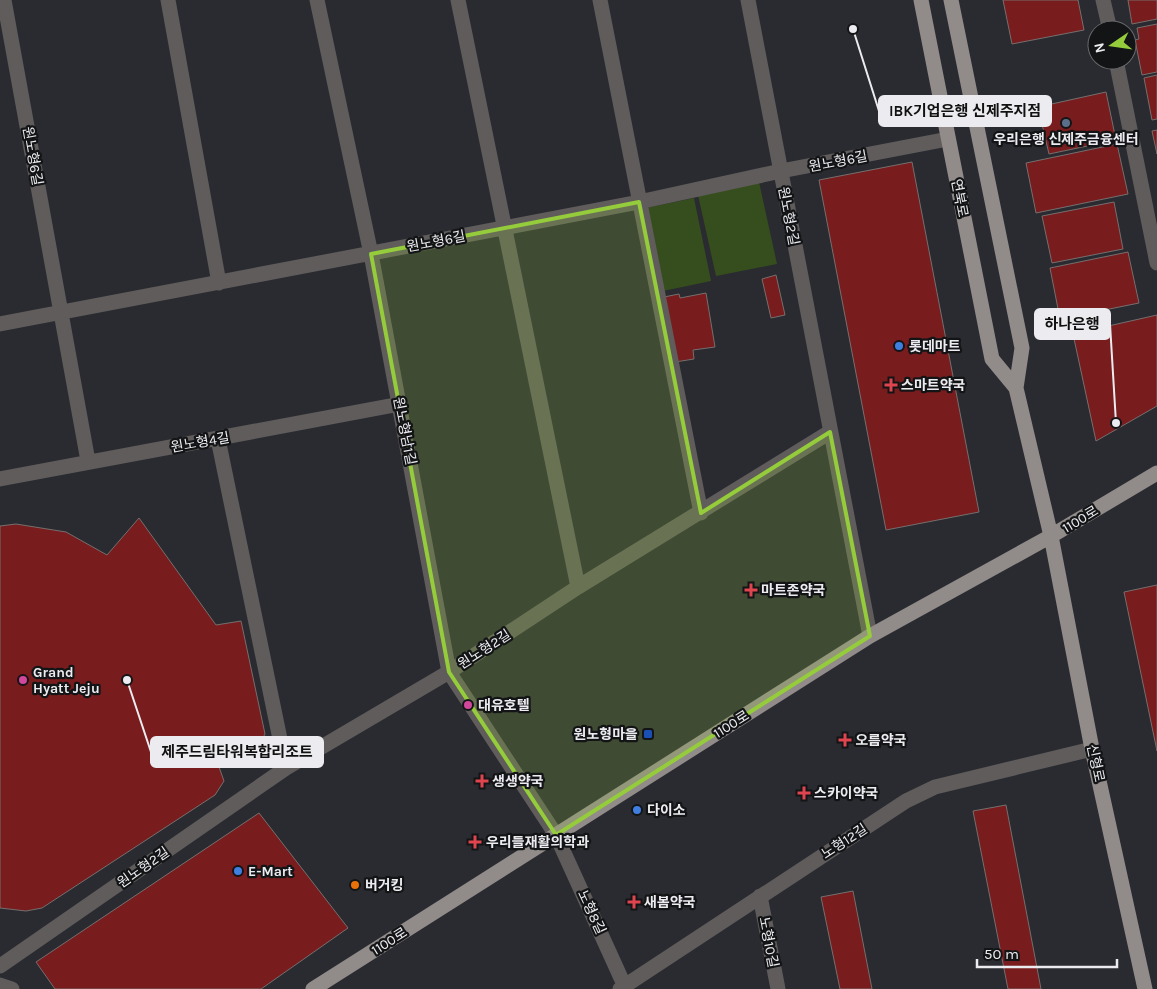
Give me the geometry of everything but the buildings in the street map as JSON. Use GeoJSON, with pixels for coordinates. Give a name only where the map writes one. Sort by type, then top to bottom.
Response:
{"type":"FeatureCollection","features":[{"type":"Feature","properties":{"kind":"main road","name":"연북로"},"geometry":{"type":"LineString","coordinates":[[920,0],[992,359],[1016,388]]}},
{"type":"Feature","properties":{"kind":"main road","name":"연북로"},"geometry":{"type":"LineString","coordinates":[[951,0],[1022,348],[1016,388],[1051,536]]}},
{"type":"Feature","properties":{"kind":"main road","name":"1100로"},"geometry":{"type":"LineString","coordinates":[[314,989],[870,636],[1051,536],[1157,473]]}},
{"type":"Feature","properties":{"kind":"main road","name":"신형로"},"geometry":{"type":"LineString","coordinates":[[1051,536],[1092,749],[1144,989]]}},
{"type":"Feature","properties":{"kind":"street","name":"원노형6길"},"geometry":{"type":"LineString","coordinates":[[4,0],[88,462]]}},
{"type":"Feature","properties":{"kind":"street"},"geometry":{"type":"LineString","coordinates":[[168,0],[219,283]]}},
{"type":"Feature","properties":{"kind":"street","name":"원노형남1길"},"geometry":{"type":"LineString","coordinates":[[317,0],[371,254],[450,672],[556,835]]}},
{"type":"Feature","properties":{"kind":"street"},"geometry":{"type":"LineString","coordinates":[[458,0],[578,587]]}},
{"type":"Feature","properties":{"kind":"street"},"geometry":{"type":"LineString","coordinates":[[600,0],[701,513]]}},
{"type":"Feature","properties":{"kind":"street","name":"원노형2길"},"geometry":{"type":"LineString","coordinates":[[748,0],[870,636]]}},
{"type":"Feature","properties":{"kind":"street"},"geometry":{"type":"LineString","coordinates":[[1103,0],[1108,20]]}},
{"type":"Feature","properties":{"kind":"street"},"geometry":{"type":"LineString","coordinates":[[1118,70],[1157,262]]}},
{"type":"Feature","properties":{"kind":"street","name":"원노형6길"},"geometry":{"type":"LineString","coordinates":[[0,324],[639,202],[781,171],[948,139]]}},
{"type":"Feature","properties":{"kind":"street","name":"원노형4길"},"geometry":{"type":"LineString","coordinates":[[0,479],[400,404]]}},
{"type":"Feature","properties":{"kind":"street","name":"원노형2길"},"geometry":{"type":"LineString","coordinates":[[0,966],[286,768],[450,672],[578,587],[830,432]]}},
{"type":"Feature","properties":{"kind":"street"},"geometry":{"type":"LineString","coordinates":[[218,439],[286,768]]}},
{"type":"Feature","properties":{"kind":"street","name":"노형12길"},"geometry":{"type":"LineString","coordinates":[[624,988],[760,896],[906,801],[935,787],[1092,749]]}},
{"type":"Feature","properties":{"kind":"street","name":"노형8길"},"geometry":{"type":"LineString","coordinates":[[556,835],[624,988]]}},
{"type":"Feature","properties":{"kind":"street","name":"노형10길"},"geometry":{"type":"LineString","coordinates":[[760,896],[778,989]]}},
{"type":"Feature","properties":{"kind":"street"},"geometry":{"type":"LineString","coordinates":[[0,985],[12,989]]}},
{"type":"Feature","properties":{"kind":"highlighted area"},"geometry":{"type":"Polygon","coordinates":[[[639,202],[701,513],[830,432],[870,636],[556,835],[449,672],[371,254],[639,202]]]}},
{"type":"Feature","properties":{"kind":"green space"},"geometry":{"type":"Polygon","coordinates":[[[759,182],[777,264],[716,276],[698,195],[759,182]]]}},
{"type":"Feature","properties":{"kind":"green space"},"geometry":{"type":"Polygon","coordinates":[[[694,198],[711,281],[663,291],[646,208],[694,198]]]}},
{"type":"Feature","properties":{"kind":"place","name":"IBK기업은행 신제주지점"},"geometry":{"type":"Point","coordinates":[853,29]}},
{"type":"Feature","properties":{"kind":"place","name":"우리은행 신제주금융센터"},"geometry":{"type":"Point","coordinates":[1066,123]}},
{"type":"Feature","properties":{"kind":"place","name":"롯데마트"},"geometry":{"type":"Point","coordinates":[899,346]}},
{"type":"Feature","properties":{"kind":"place","name":"스마트약국"},"geometry":{"type":"Point","coordinates":[891,385]}},
{"type":"Feature","properties":{"kind":"place","name":"하나은행"},"geometry":{"type":"Point","coordinates":[1116,423]}},
{"type":"Feature","properties":{"kind":"place","name":"마트존약국"},"geometry":{"type":"Point","coordinates":[751,590]}},
{"type":"Feature","properties":{"kind":"place","name":"Grand Hyatt Jeju"},"geometry":{"type":"Point","coordinates":[23,680]}},
{"type":"Feature","properties":{"kind":"place","name":"제주드림타워복합리조트"},"geometry":{"type":"Point","coordinates":[127,680]}},
{"type":"Feature","properties":{"kind":"place","name":"대유호텔"},"geometry":{"type":"Point","coordinates":[468,705]}},
{"type":"Feature","properties":{"kind":"place","name":"원노형마을"},"geometry":{"type":"Point","coordinates":[648,734]}},
{"type":"Feature","properties":{"kind":"place","name":"오름약국"},"geometry":{"type":"Point","coordinates":[845,740]}},
{"type":"Feature","properties":{"kind":"place","name":"생생약국"},"geometry":{"type":"Point","coordinates":[482,781]}},
{"type":"Feature","properties":{"kind":"place","name":"스카이약국"},"geometry":{"type":"Point","coordinates":[804,793]}},
{"type":"Feature","properties":{"kind":"place","name":"다이소"},"geometry":{"type":"Point","coordinates":[637,810]}},
{"type":"Feature","properties":{"kind":"place","name":"우리들재활의학과"},"geometry":{"type":"Point","coordinates":[475,842]}},
{"type":"Feature","properties":{"kind":"place","name":"E-Mart"},"geometry":{"type":"Point","coordinates":[238,871]}},
{"type":"Feature","properties":{"kind":"place","name":"버거킹"},"geometry":{"type":"Point","coordinates":[355,885]}},
{"type":"Feature","properties":{"kind":"place","name":"새봄약국"},"geometry":{"type":"Point","coordinates":[634,902]}}]}
